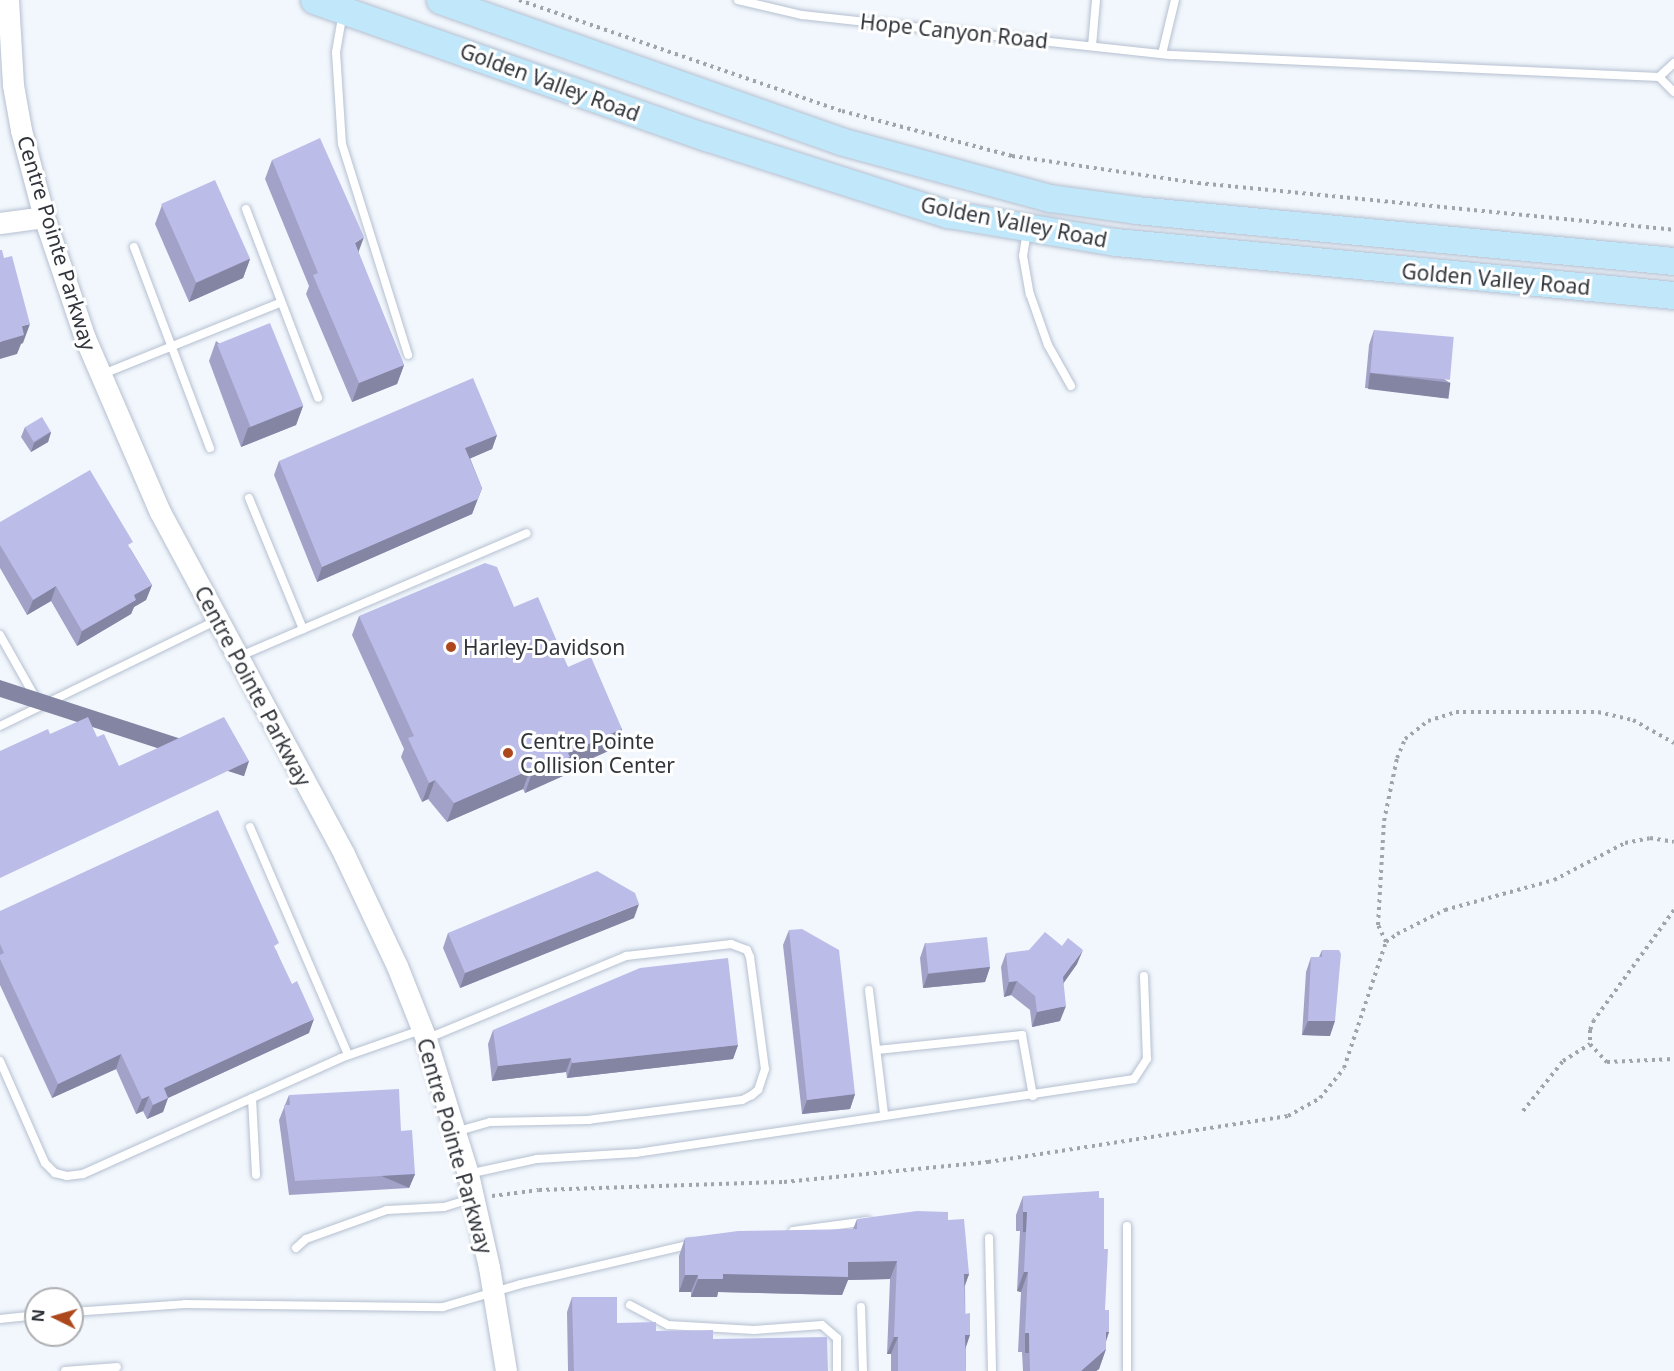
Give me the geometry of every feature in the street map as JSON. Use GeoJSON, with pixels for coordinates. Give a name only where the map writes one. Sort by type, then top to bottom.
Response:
{"type":"FeatureCollection","features":[{"type":"Feature","properties":{"kind":"main road","name":"Golden Valley Road"},"geometry":{"type":"LineString","coordinates":[[314,0],[706,137],[948,214],[1027,230],[1306,263],[1674,295]]}},
{"type":"Feature","properties":{"kind":"main road","name":"Golden Valley Road"},"geometry":{"type":"LineString","coordinates":[[440,0],[840,141],[1050,198],[1136,210],[1674,261]]}},
{"type":"Feature","properties":{"kind":"street","name":"Centre Pointe Parkway"},"geometry":{"type":"LineString","coordinates":[[8,0],[13,85],[44,217],[99,375],[160,512],[364,894],[424,1034],[456,1132],[474,1198],[494,1292],[506,1371]]}},
{"type":"Feature","properties":{"kind":"street"},"geometry":{"type":"LineString","coordinates":[[0,223],[44,217]]}},
{"type":"Feature","properties":{"kind":"lane","name":"Hope Canyon Road"},"geometry":{"type":"LineString","coordinates":[[738,0],[802,15],[1172,55],[1659,77]]}},
{"type":"Feature","properties":{"kind":"lane"},"geometry":{"type":"LineString","coordinates":[[1092,46],[1096,0]]}},
{"type":"Feature","properties":{"kind":"lane"},"geometry":{"type":"LineString","coordinates":[[1162,54],[1175,0]]}},
{"type":"Feature","properties":{"kind":"lane"},"geometry":{"type":"LineString","coordinates":[[344,10],[336,52],[342,144],[408,355]]}},
{"type":"Feature","properties":{"kind":"lane"},"geometry":{"type":"LineString","coordinates":[[1674,63],[1659,77],[1674,92]]}},
{"type":"Feature","properties":{"kind":"lane"},"geometry":{"type":"LineString","coordinates":[[246,209],[318,398]]}},
{"type":"Feature","properties":{"kind":"lane"},"geometry":{"type":"LineString","coordinates":[[1027,230],[1023,256],[1030,294],[1048,345],[1071,386]]}},
{"type":"Feature","properties":{"kind":"lane"},"geometry":{"type":"LineString","coordinates":[[134,247],[210,448]]}},
{"type":"Feature","properties":{"kind":"lane"},"geometry":{"type":"LineString","coordinates":[[99,375],[280,303]]}},
{"type":"Feature","properties":{"kind":"lane"},"geometry":{"type":"LineString","coordinates":[[249,498],[303,629]]}},
{"type":"Feature","properties":{"kind":"lane"},"geometry":{"type":"LineString","coordinates":[[237,657],[527,533]]}},
{"type":"Feature","properties":{"kind":"lane"},"geometry":{"type":"LineString","coordinates":[[0,726],[217,620]]}},
{"type":"Feature","properties":{"kind":"lane"},"geometry":{"type":"LineString","coordinates":[[0,635],[40,706]]}},
{"type":"Feature","properties":{"kind":"lane"},"geometry":{"type":"LineString","coordinates":[[250,827],[348,1055]]}},
{"type":"Feature","properties":{"kind":"lane"},"geometry":{"type":"LineString","coordinates":[[0,1061],[45,1163],[55,1173],[67,1176],[83,1174],[348,1055],[424,1034],[626,957],[731,944],[747,950],[750,957],[765,1069],[758,1090],[752,1095],[741,1100],[589,1120],[490,1122],[456,1132]]}},
{"type":"Feature","properties":{"kind":"lane"},"geometry":{"type":"LineString","coordinates":[[468,1174],[537,1159],[636,1153],[884,1114],[1033,1096],[1134,1079],[1147,1059],[1144,976]]}},
{"type":"Feature","properties":{"kind":"lane"},"geometry":{"type":"LineString","coordinates":[[869,990],[884,1114]]}},
{"type":"Feature","properties":{"kind":"lane"},"geometry":{"type":"LineString","coordinates":[[877,1050],[1022,1035],[1033,1096]]}},
{"type":"Feature","properties":{"kind":"lane"},"geometry":{"type":"LineString","coordinates":[[252,1098],[256,1175]]}},
{"type":"Feature","properties":{"kind":"lane"},"geometry":{"type":"LineString","coordinates":[[296,1248],[306,1239],[387,1210],[444,1207],[474,1198]]}},
{"type":"Feature","properties":{"kind":"lane"},"geometry":{"type":"LineString","coordinates":[[783,1232],[877,1220]]}},
{"type":"Feature","properties":{"kind":"lane"},"geometry":{"type":"LineString","coordinates":[[1127,1227],[1127,1371]]}},
{"type":"Feature","properties":{"kind":"lane"},"geometry":{"type":"LineString","coordinates":[[989,1238],[992,1371]]}},
{"type":"Feature","properties":{"kind":"lane"},"geometry":{"type":"LineString","coordinates":[[84,1311],[185,1304],[443,1307],[494,1292],[701,1243]]}},
{"type":"Feature","properties":{"kind":"lane"},"geometry":{"type":"LineString","coordinates":[[630,1305],[668,1325],[754,1330],[822,1325],[837,1338],[837,1371]]}},
{"type":"Feature","properties":{"kind":"lane"},"geometry":{"type":"LineString","coordinates":[[861,1307],[864,1371]]}},
{"type":"Feature","properties":{"kind":"lane"},"geometry":{"type":"LineString","coordinates":[[0,1319],[24,1316]]}},
{"type":"Feature","properties":{"kind":"lane"},"geometry":{"type":"LineString","coordinates":[[65,1371],[117,1367]]}},
{"type":"Feature","properties":{"kind":"path"},"geometry":{"type":"LineString","coordinates":[[519,0],[842,111],[1012,156],[1198,183],[1674,230]]}},
{"type":"Feature","properties":{"kind":"path"},"geometry":{"type":"LineString","coordinates":[[1386,942],[1378,925],[1384,821],[1397,758],[1405,739],[1428,721],[1456,712],[1598,712],[1633,720],[1674,742]]}},
{"type":"Feature","properties":{"kind":"path"},"geometry":{"type":"LineString","coordinates":[[1523,1111],[1563,1061],[1590,1044],[1594,1020],[1674,910]]}},
{"type":"Feature","properties":{"kind":"path"},"geometry":{"type":"LineString","coordinates":[[1590,1044],[1607,1062],[1618,1064],[1674,1059]]}},
{"type":"Feature","properties":{"kind":"building"},"geometry":{"type":"Polygon","coordinates":[[[320,138],[364,237],[355,243],[404,365],[359,383],[313,275],[318,273],[272,160],[320,138]]]}},
{"type":"Feature","properties":{"kind":"building"},"geometry":{"type":"Polygon","coordinates":[[[215,180],[250,259],[196,283],[161,204],[215,180]]]}},
{"type":"Feature","properties":{"kind":"building"},"geometry":{"type":"Polygon","coordinates":[[[0,250],[4,258],[12,256],[30,324],[22,326],[24,335],[0,342],[0,250]]]}},
{"type":"Feature","properties":{"kind":"building"},"geometry":{"type":"Polygon","coordinates":[[[270,323],[303,406],[250,427],[217,344],[270,323]]]}},
{"type":"Feature","properties":{"kind":"building"},"geometry":{"type":"Polygon","coordinates":[[[1374,330],[1454,337],[1450,380],[1370,373],[1374,330]]]}},
{"type":"Feature","properties":{"kind":"building"},"geometry":{"type":"Polygon","coordinates":[[[473,378],[497,435],[465,448],[482,488],[478,499],[322,567],[279,461],[473,378]]]}},
{"type":"Feature","properties":{"kind":"building"},"geometry":{"type":"Polygon","coordinates":[[[42,417],[51,432],[34,442],[25,427],[42,417]]]}},
{"type":"Feature","properties":{"kind":"building"},"geometry":{"type":"Polygon","coordinates":[[[90,470],[133,542],[128,545],[152,585],[134,595],[136,600],[82,631],[56,586],[33,600],[0,545],[0,522],[90,470]]]}},
{"type":"Feature","properties":{"kind":"building"},"geometry":{"type":"Polygon","coordinates":[[[485,563],[497,567],[514,607],[538,597],[568,667],[591,657],[622,729],[568,753],[570,757],[532,773],[530,770],[454,803],[435,780],[429,783],[408,738],[414,736],[359,616],[485,563]]]}},
{"type":"Feature","properties":{"kind":"building"},"geometry":{"type":"Polygon","coordinates":[[[88,717],[97,737],[104,734],[119,766],[224,717],[249,761],[0,878],[0,751],[48,729],[50,734],[88,717]]]}},
{"type":"Feature","properties":{"kind":"building"},"geometry":{"type":"Polygon","coordinates":[[[218,810],[279,943],[274,946],[292,984],[297,981],[314,1019],[164,1088],[168,1098],[153,1105],[149,1096],[142,1099],[121,1054],[58,1084],[0,959],[0,955],[4,953],[0,944],[0,911],[218,810]]]}},
{"type":"Feature","properties":{"kind":"building"},"geometry":{"type":"Polygon","coordinates":[[[597,871],[635,893],[639,904],[465,973],[448,933],[597,871]]]}},
{"type":"Feature","properties":{"kind":"building"},"geometry":{"type":"Polygon","coordinates":[[[802,929],[839,950],[855,1094],[807,1100],[789,930],[802,929]]]}},
{"type":"Feature","properties":{"kind":"building"},"geometry":{"type":"Polygon","coordinates":[[[1045,932],[1062,946],[1068,938],[1083,950],[1063,977],[1066,1006],[1037,1012],[1035,996],[1017,981],[1009,982],[1006,953],[1029,950],[1045,932]]]}},
{"type":"Feature","properties":{"kind":"building"},"geometry":{"type":"Polygon","coordinates":[[[987,937],[990,967],[928,973],[925,943],[987,937]]]}},
{"type":"Feature","properties":{"kind":"building"},"geometry":{"type":"Polygon","coordinates":[[[1322,950],[1339,950],[1341,954],[1335,1021],[1308,1021],[1311,957],[1322,957],[1322,950]]]}},
{"type":"Feature","properties":{"kind":"building"},"geometry":{"type":"Polygon","coordinates":[[[728,958],[738,1045],[572,1063],[571,1058],[498,1066],[493,1030],[640,968],[728,958]]]}},
{"type":"Feature","properties":{"kind":"building"},"geometry":{"type":"Polygon","coordinates":[[[399,1089],[401,1131],[412,1130],[415,1174],[295,1181],[284,1105],[290,1105],[289,1095],[399,1089]]]}},
{"type":"Feature","properties":{"kind":"building"},"geometry":{"type":"Polygon","coordinates":[[[1099,1191],[1099,1198],[1104,1198],[1104,1249],[1108,1249],[1105,1310],[1109,1310],[1109,1332],[1106,1332],[1106,1349],[1081,1371],[1030,1371],[1029,1333],[1025,1333],[1028,1272],[1024,1272],[1027,1212],[1023,1212],[1023,1196],[1099,1191]]]}},
{"type":"Feature","properties":{"kind":"building"},"geometry":{"type":"Polygon","coordinates":[[[917,1211],[948,1212],[948,1220],[964,1219],[969,1274],[964,1274],[965,1314],[970,1313],[970,1335],[965,1335],[966,1371],[898,1371],[898,1337],[894,1337],[897,1261],[848,1262],[848,1277],[723,1274],[723,1279],[698,1279],[698,1275],[685,1275],[685,1238],[738,1231],[857,1229],[857,1219],[917,1211]]]}},
{"type":"Feature","properties":{"kind":"building"},"geometry":{"type":"Polygon","coordinates":[[[572,1297],[617,1297],[617,1323],[656,1322],[656,1331],[713,1330],[713,1339],[827,1337],[828,1371],[574,1371],[572,1297]]]}},
{"type":"Feature","properties":{"kind":"place","name":"Harley-Davidson"},"geometry":{"type":"Point","coordinates":[451,647]}},
{"type":"Feature","properties":{"kind":"place","name":"Centre Pointe Collision Center"},"geometry":{"type":"Point","coordinates":[508,753]}}]}
